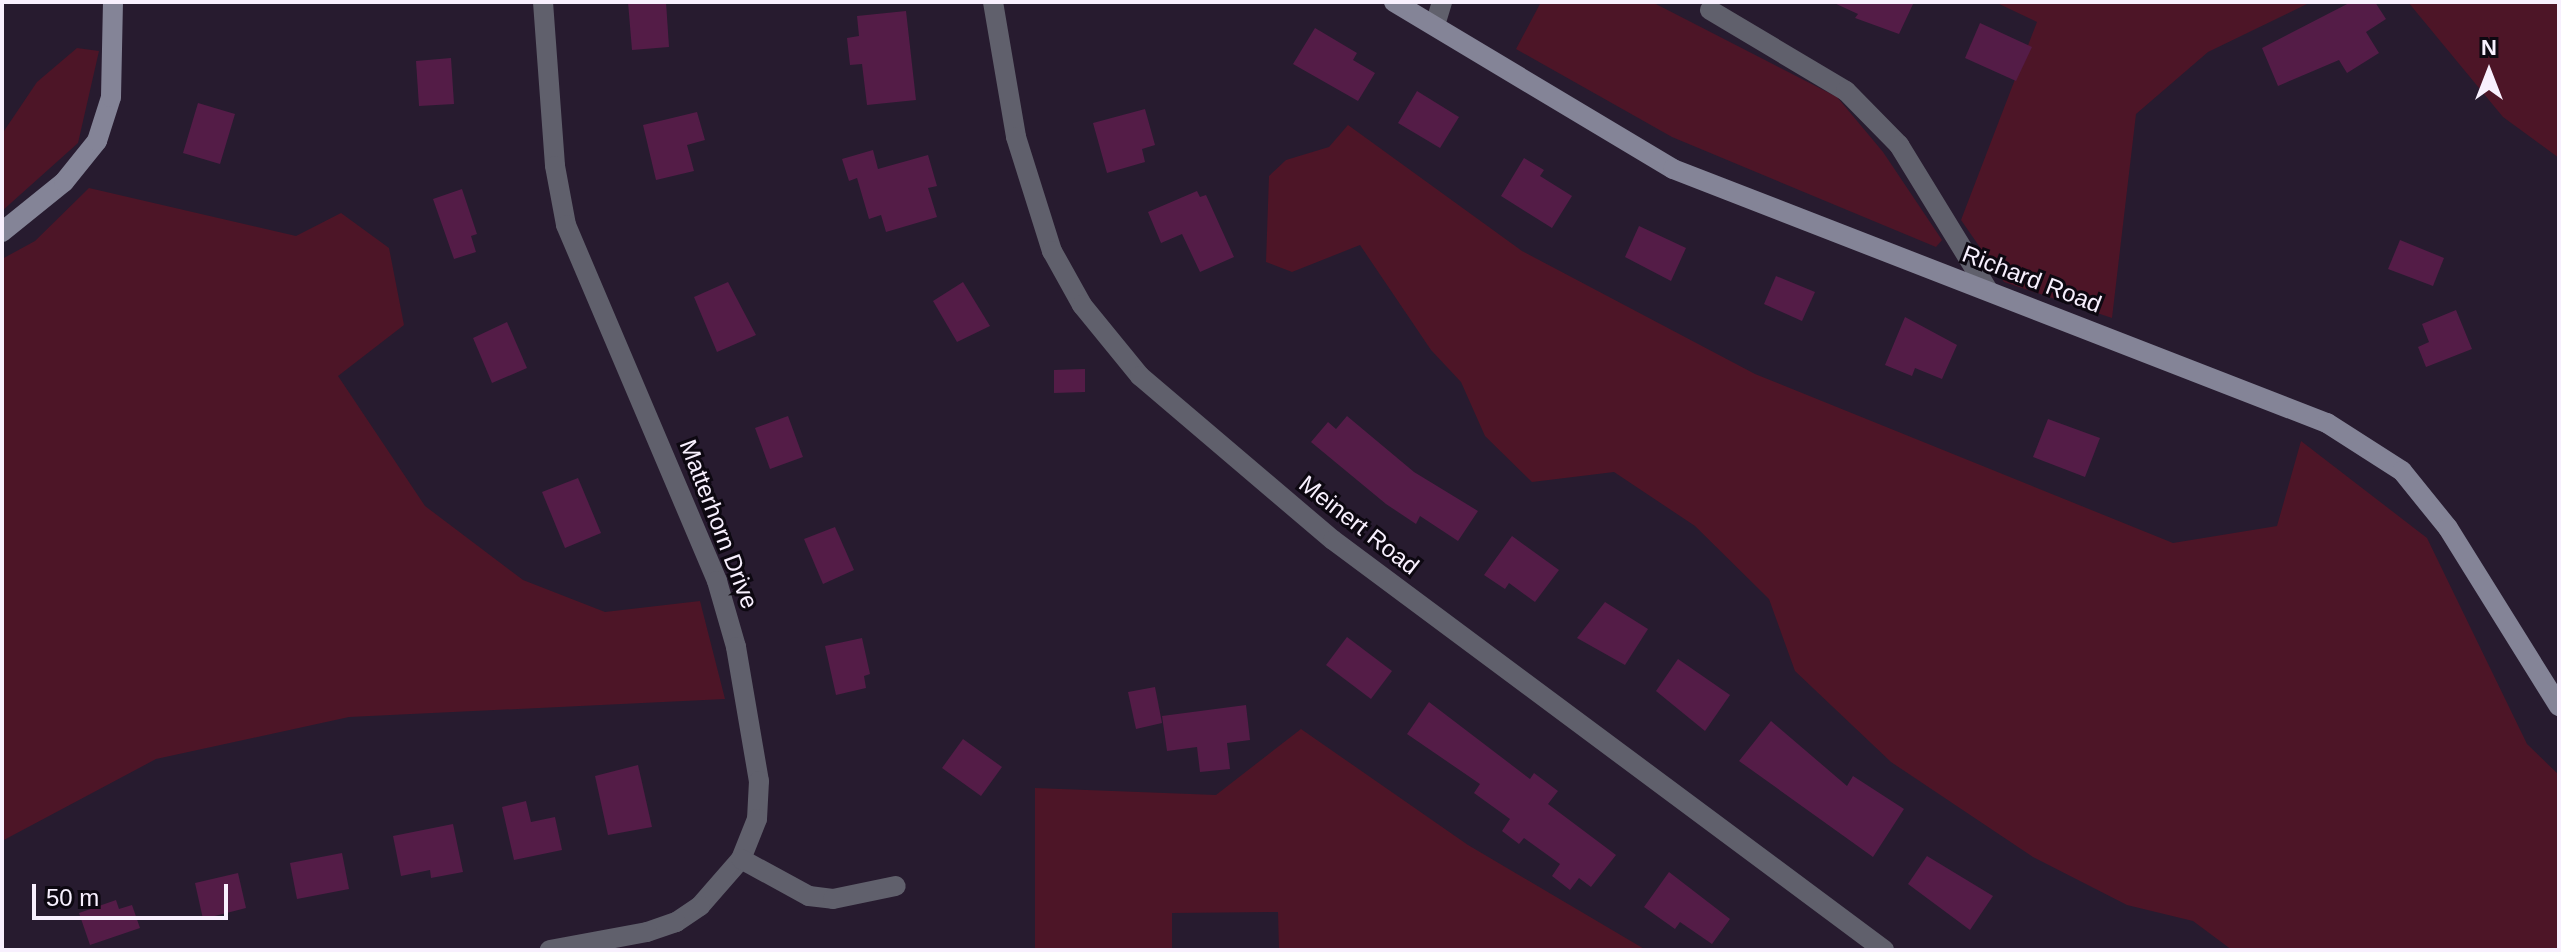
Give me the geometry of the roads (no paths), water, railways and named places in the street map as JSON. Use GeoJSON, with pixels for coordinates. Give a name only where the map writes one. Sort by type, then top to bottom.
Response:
{"type":"FeatureCollection","features":[{"type":"Feature","properties":{"kind":"street"},"geometry":{"type":"LineString","coordinates":[[2,232],[64,182],[97,141],[111,97],[113,2]]}},
{"type":"Feature","properties":{"kind":"street","name":"Matterhorn Drive"},"geometry":{"type":"LineString","coordinates":[[543,2],[555,166],[566,225],[712,568],[736,647],[759,781],[757,819],[741,859],[719,890],[676,922],[550,950]]}},
{"type":"Feature","properties":{"kind":"street","name":"Meinert Road"},"geometry":{"type":"LineString","coordinates":[[993,2],[1016,137],[1052,251],[1082,305],[1140,376],[1333,540],[1884,950]]}},
{"type":"Feature","properties":{"kind":"street","name":"Richard Road"},"geometry":{"type":"LineString","coordinates":[[1394,2],[1673,169],[2247,388],[2327,423],[2402,471],[2448,528],[2559,706]]}},
{"type":"Feature","properties":{"kind":"street"},"geometry":{"type":"LineString","coordinates":[[1435,25],[1442,2]]}},
{"type":"Feature","properties":{"kind":"street"},"geometry":{"type":"LineString","coordinates":[[1710,10],[1789,53],[1856,102],[1899,145],[1988,290]]}},
{"type":"Feature","properties":{"kind":"street"},"geometry":{"type":"LineString","coordinates":[[741,859],[809,896],[833,899],[896,886]]}}]}
